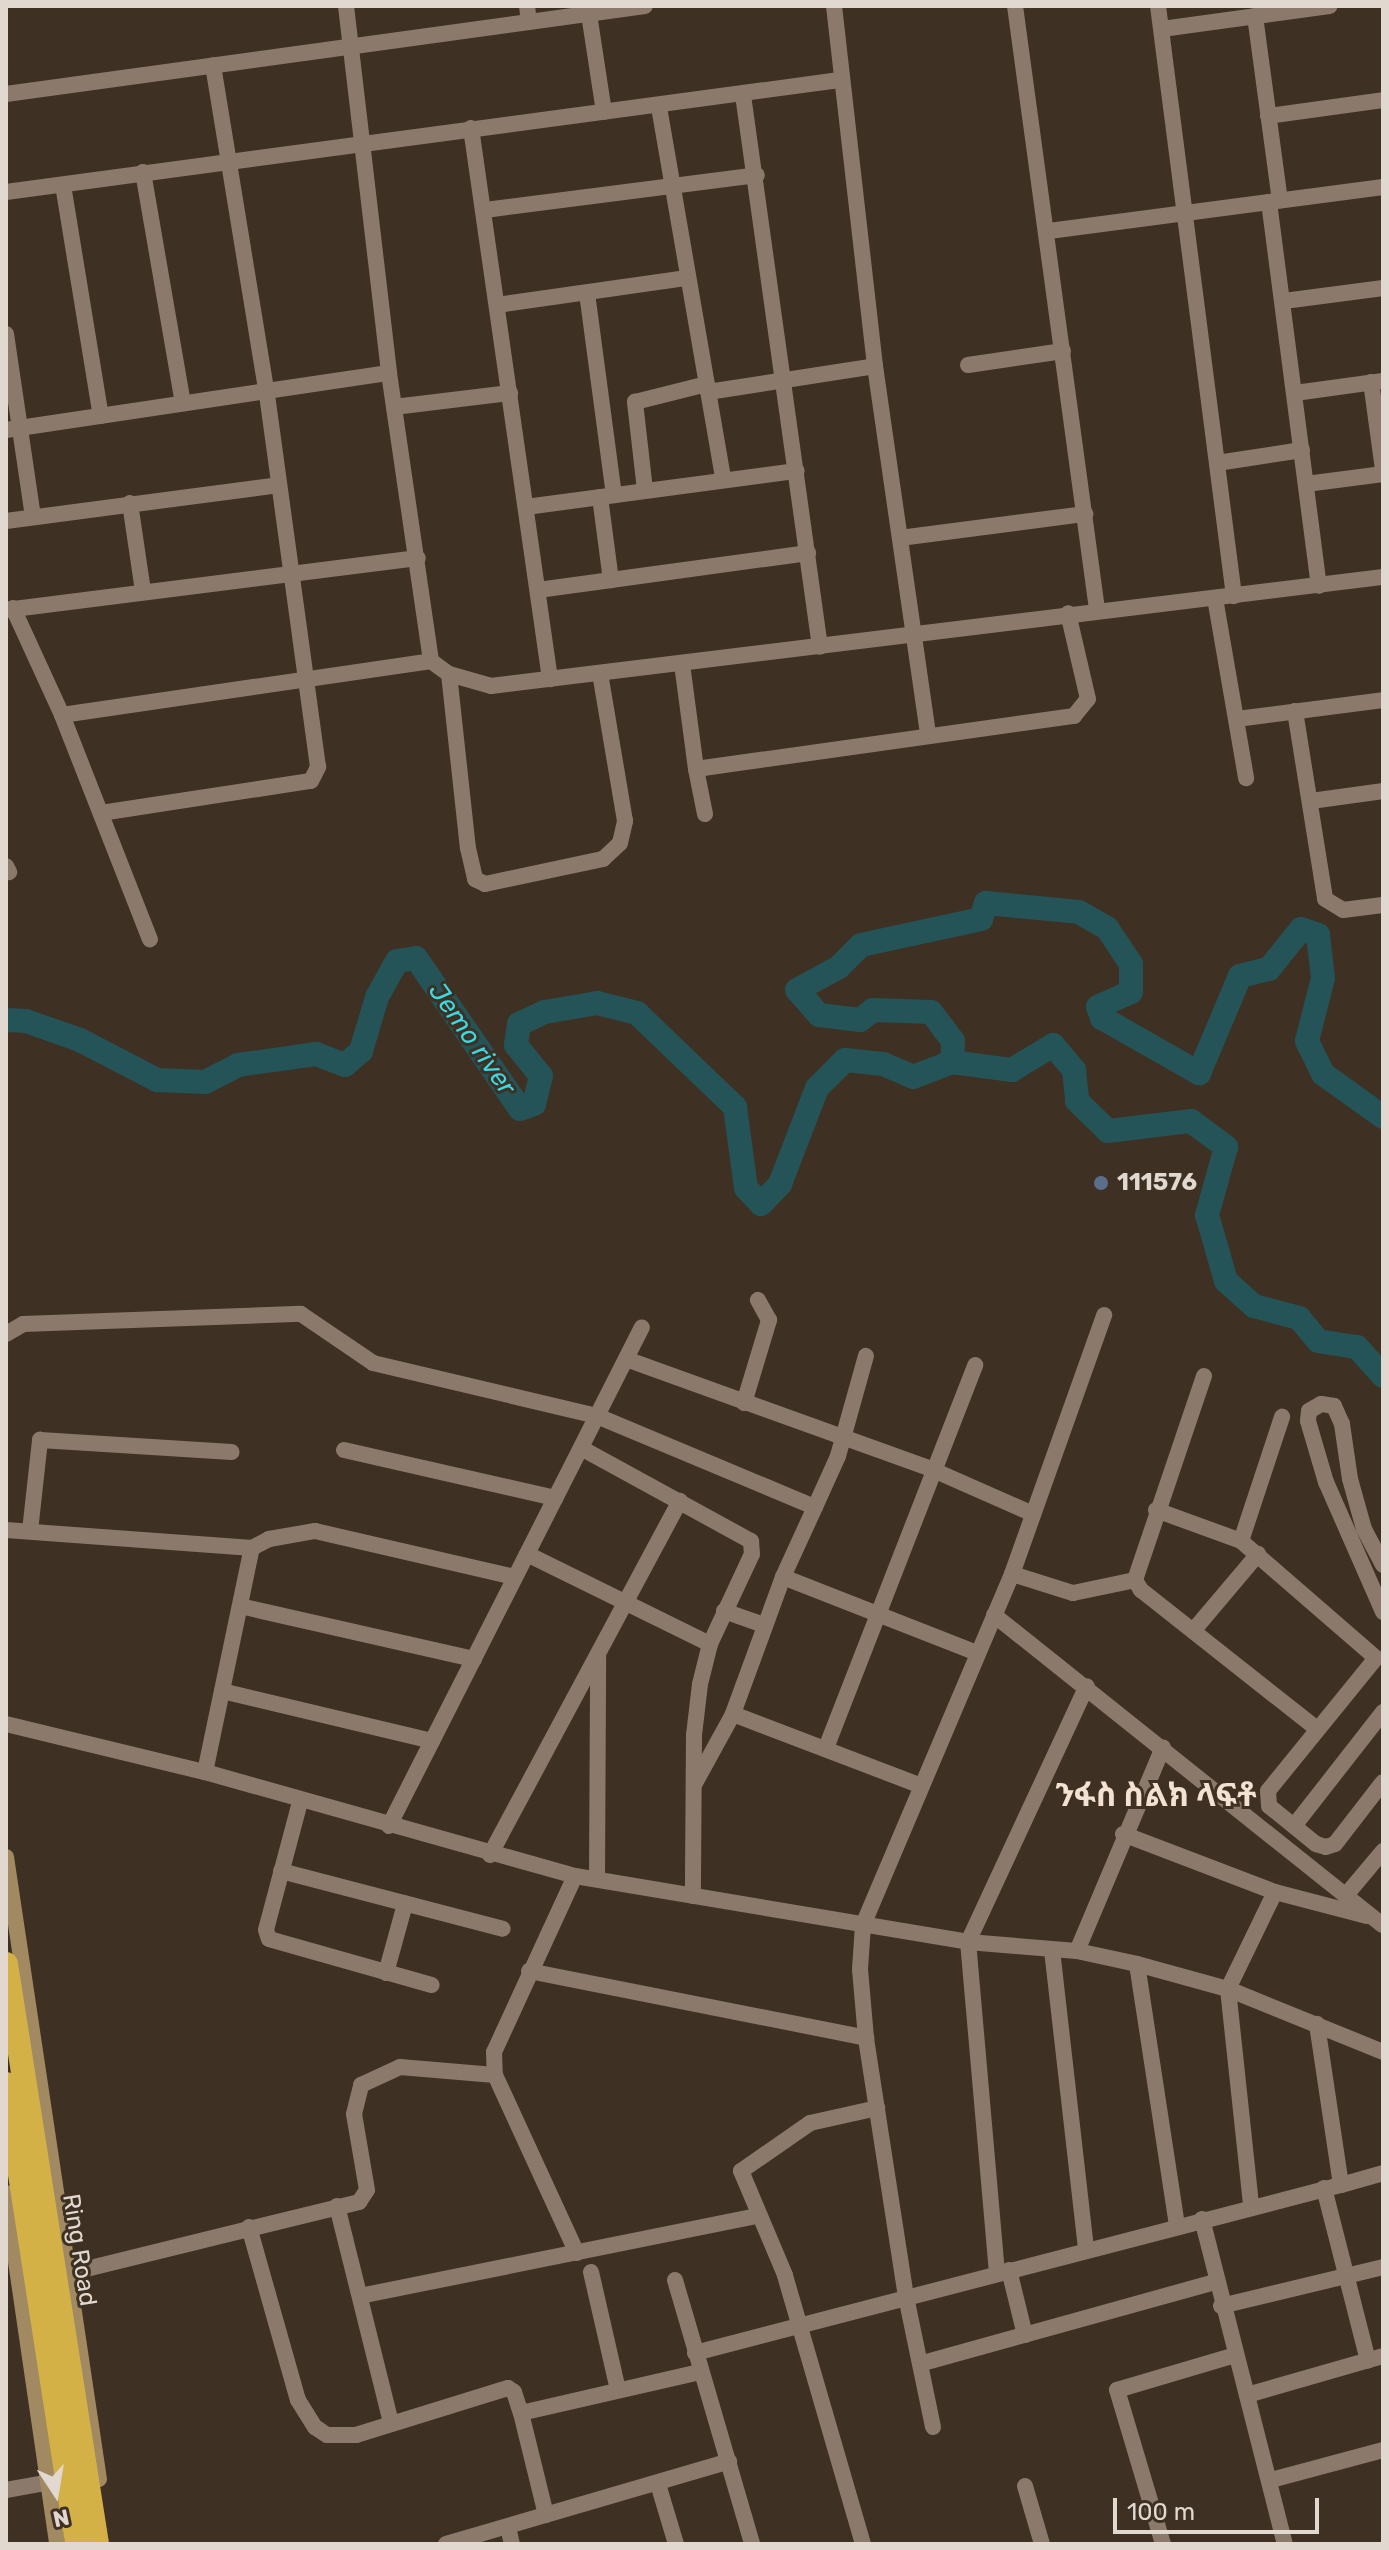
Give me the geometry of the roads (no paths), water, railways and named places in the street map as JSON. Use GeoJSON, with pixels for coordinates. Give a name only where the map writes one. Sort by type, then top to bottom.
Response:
{"type":"FeatureCollection","features":[{"type":"Feature","properties":{"kind":"highway","name":"Ring Road"},"geometry":{"type":"LineString","coordinates":[[6,1964],[97,2544]]}},
{"type":"Feature","properties":{"kind":"highway","name":"Ring Road"},"geometry":{"type":"LineString","coordinates":[[6,2084],[77,2544]]}},
{"type":"Feature","properties":{"kind":"street"},"geometry":{"type":"LineString","coordinates":[[346,6],[359,142],[431,661]]}},
{"type":"Feature","properties":{"kind":"street"},"geometry":{"type":"LineString","coordinates":[[6,94],[213,65],[528,14],[589,14],[645,6]]}},
{"type":"Feature","properties":{"kind":"street"},"geometry":{"type":"LineString","coordinates":[[834,6],[840,80],[875,366],[928,733]]}},
{"type":"Feature","properties":{"kind":"street"},"geometry":{"type":"LineString","coordinates":[[1015,6],[1049,231],[1097,609]]}},
{"type":"Feature","properties":{"kind":"street"},"geometry":{"type":"LineString","coordinates":[[1158,6],[1186,213],[1197,338],[1234,596]]}},
{"type":"Feature","properties":{"kind":"street"},"geometry":{"type":"LineString","coordinates":[[1162,29],[1329,6]]}},
{"type":"Feature","properties":{"kind":"street"},"geometry":{"type":"LineString","coordinates":[[589,14],[604,112]]}},
{"type":"Feature","properties":{"kind":"street"},"geometry":{"type":"LineString","coordinates":[[1255,16],[1268,116],[1284,301],[1319,586]]}},
{"type":"Feature","properties":{"kind":"street"},"geometry":{"type":"LineString","coordinates":[[101,813],[311,781],[318,767],[266,389],[213,65]]}},
{"type":"Feature","properties":{"kind":"street"},"geometry":{"type":"LineString","coordinates":[[6,192],[227,159],[659,107],[840,80]]}},
{"type":"Feature","properties":{"kind":"street"},"geometry":{"type":"LineString","coordinates":[[743,95],[786,381],[820,647]]}},
{"type":"Feature","properties":{"kind":"street"},"geometry":{"type":"LineString","coordinates":[[1268,116],[1383,100]]}},
{"type":"Feature","properties":{"kind":"street"},"geometry":{"type":"LineString","coordinates":[[659,107],[723,479]]}},
{"type":"Feature","properties":{"kind":"street"},"geometry":{"type":"LineString","coordinates":[[471,128],[550,679]]}},
{"type":"Feature","properties":{"kind":"street"},"geometry":{"type":"LineString","coordinates":[[143,172],[183,403]]}},
{"type":"Feature","properties":{"kind":"street"},"geometry":{"type":"LineString","coordinates":[[485,210],[757,175]]}},
{"type":"Feature","properties":{"kind":"street"},"geometry":{"type":"LineString","coordinates":[[63,185],[101,416]]}},
{"type":"Feature","properties":{"kind":"street"},"geometry":{"type":"LineString","coordinates":[[1049,231],[1383,187]]}},
{"type":"Feature","properties":{"kind":"street"},"geometry":{"type":"LineString","coordinates":[[497,305],[687,278]]}},
{"type":"Feature","properties":{"kind":"street"},"geometry":{"type":"LineString","coordinates":[[1284,301],[1383,288]]}},
{"type":"Feature","properties":{"kind":"street"},"geometry":{"type":"LineString","coordinates":[[587,293],[607,496],[611,580]]}},
{"type":"Feature","properties":{"kind":"street"},"geometry":{"type":"LineString","coordinates":[[6,339],[13,429],[33,517]]}},
{"type":"Feature","properties":{"kind":"street"},"geometry":{"type":"LineString","coordinates":[[968,365],[1063,351]]}},
{"type":"Feature","properties":{"kind":"street"},"geometry":{"type":"LineString","coordinates":[[645,490],[635,402],[707,388],[786,381],[875,366]]}},
{"type":"Feature","properties":{"kind":"street"},"geometry":{"type":"LineString","coordinates":[[13,429],[389,373]]}},
{"type":"Feature","properties":{"kind":"street"},"geometry":{"type":"LineString","coordinates":[[1295,393],[1377,381],[1383,472],[1306,484]]}},
{"type":"Feature","properties":{"kind":"street"},"geometry":{"type":"LineString","coordinates":[[394,407],[510,393]]}},
{"type":"Feature","properties":{"kind":"street"},"geometry":{"type":"LineString","coordinates":[[1217,463],[1302,450]]}},
{"type":"Feature","properties":{"kind":"street"},"geometry":{"type":"LineString","coordinates":[[526,507],[797,471]]}},
{"type":"Feature","properties":{"kind":"street"},"geometry":{"type":"LineString","coordinates":[[6,521],[279,485]]}},
{"type":"Feature","properties":{"kind":"street"},"geometry":{"type":"LineString","coordinates":[[130,503],[143,591]]}},
{"type":"Feature","properties":{"kind":"street"},"geometry":{"type":"LineString","coordinates":[[900,538],[1085,514]]}},
{"type":"Feature","properties":{"kind":"street"},"geometry":{"type":"LineString","coordinates":[[538,590],[808,553]]}},
{"type":"Feature","properties":{"kind":"street"},"geometry":{"type":"LineString","coordinates":[[150,939],[62,715],[10,609],[418,558]]}},
{"type":"Feature","properties":{"kind":"street"},"geometry":{"type":"LineString","coordinates":[[62,715],[431,661],[449,674],[491,686],[820,647],[1097,609],[1383,577]]}},
{"type":"Feature","properties":{"kind":"street"},"geometry":{"type":"LineString","coordinates":[[1215,598],[1246,778]]}},
{"type":"Feature","properties":{"kind":"street"},"geometry":{"type":"LineString","coordinates":[[696,769],[928,733],[1059,720],[1084,710],[1088,699],[1068,613]]}},
{"type":"Feature","properties":{"kind":"street"},"geometry":{"type":"LineString","coordinates":[[682,664],[705,814]]}},
{"type":"Feature","properties":{"kind":"street"},"geometry":{"type":"LineString","coordinates":[[449,674],[468,848],[475,879],[485,884],[603,859],[620,843],[625,821],[600,673]]}},
{"type":"Feature","properties":{"kind":"street"},"geometry":{"type":"LineString","coordinates":[[1237,719],[1383,700]]}},
{"type":"Feature","properties":{"kind":"street"},"geometry":{"type":"LineString","coordinates":[[1295,711],[1325,899],[1343,910],[1383,905]]}},
{"type":"Feature","properties":{"kind":"street"},"geometry":{"type":"LineString","coordinates":[[1311,801],[1383,791]]}},
{"type":"Feature","properties":{"kind":"street"},"geometry":{"type":"LineString","coordinates":[[744,1403],[769,1320],[758,1300]]}},
{"type":"Feature","properties":{"kind":"street"},"geometry":{"type":"LineString","coordinates":[[6,1334],[23,1324],[301,1314],[373,1363],[597,1416],[815,1507]]}},
{"type":"Feature","properties":{"kind":"street"},"geometry":{"type":"LineString","coordinates":[[933,2427],[923,2363],[906,2297],[866,2038],[860,1969],[863,1925],[919,1785],[1012,1574],[1104,1315]]}},
{"type":"Feature","properties":{"kind":"street"},"geometry":{"type":"LineString","coordinates":[[389,1826],[642,1327]]}},
{"type":"Feature","properties":{"kind":"street"},"geometry":{"type":"LineString","coordinates":[[694,1785],[733,1714],[764,1625],[842,1437],[866,1356]]}},
{"type":"Feature","properties":{"kind":"street"},"geometry":{"type":"LineString","coordinates":[[626,1359],[931,1469],[1033,1514]]}},
{"type":"Feature","properties":{"kind":"street"},"geometry":{"type":"LineString","coordinates":[[826,1748],[931,1469],[975,1365]]}},
{"type":"Feature","properties":{"kind":"street"},"geometry":{"type":"LineString","coordinates":[[1135,1580],[1156,1510],[1204,1376]]}},
{"type":"Feature","properties":{"kind":"street"},"geometry":{"type":"LineString","coordinates":[[1383,1565],[1364,1529],[1350,1479],[1342,1424],[1334,1406],[1321,1404],[1309,1411],[1308,1421],[1326,1482],[1383,1612]]}},
{"type":"Feature","properties":{"kind":"street"},"geometry":{"type":"LineString","coordinates":[[1241,1541],[1282,1417]]}},
{"type":"Feature","properties":{"kind":"street"},"geometry":{"type":"LineString","coordinates":[[30,1531],[40,1440],[232,1452]]}},
{"type":"Feature","properties":{"kind":"street"},"geometry":{"type":"LineString","coordinates":[[581,1448],[751,1541],[752,1554],[710,1644],[694,1735],[693,1896]]}},
{"type":"Feature","properties":{"kind":"street"},"geometry":{"type":"LineString","coordinates":[[344,1450],[556,1498]]}},
{"type":"Feature","properties":{"kind":"street"},"geometry":{"type":"LineString","coordinates":[[490,1855],[680,1501]]}},
{"type":"Feature","properties":{"kind":"street"},"geometry":{"type":"LineString","coordinates":[[1156,1510],[1241,1541],[1376,1658],[1268,1791],[1269,1806],[1316,1844],[1335,1844],[1383,1782]]}},
{"type":"Feature","properties":{"kind":"street"},"geometry":{"type":"LineString","coordinates":[[6,1530],[252,1548],[269,1539],[315,1531],[515,1577]]}},
{"type":"Feature","properties":{"kind":"street"},"geometry":{"type":"LineString","coordinates":[[205,1772],[252,1548]]}},
{"type":"Feature","properties":{"kind":"street"},"geometry":{"type":"LineString","coordinates":[[527,1554],[710,1644]]}},
{"type":"Feature","properties":{"kind":"street"},"geometry":{"type":"LineString","coordinates":[[1193,1631],[1258,1554]]}},
{"type":"Feature","properties":{"kind":"street"},"geometry":{"type":"LineString","coordinates":[[1012,1574],[1073,1593],[1135,1580]]}},
{"type":"Feature","properties":{"kind":"street"},"geometry":{"type":"LineString","coordinates":[[783,1577],[977,1653]]}},
{"type":"Feature","properties":{"kind":"street"},"geometry":{"type":"LineString","coordinates":[[1135,1580],[1193,1631],[1317,1729]]}},
{"type":"Feature","properties":{"kind":"street"},"geometry":{"type":"LineString","coordinates":[[240,1606],[474,1659]]}},
{"type":"Feature","properties":{"kind":"street"},"geometry":{"type":"LineString","coordinates":[[724,1611],[764,1625]]}},
{"type":"Feature","properties":{"kind":"street"},"geometry":{"type":"LineString","coordinates":[[994,1615],[1347,1894],[1376,1921]]}},
{"type":"Feature","properties":{"kind":"street"},"geometry":{"type":"LineString","coordinates":[[597,1879],[598,1655]]}},
{"type":"Feature","properties":{"kind":"street"},"geometry":{"type":"LineString","coordinates":[[1025,2335],[1003,2272],[968,1942],[1087,1686]]}},
{"type":"Feature","properties":{"kind":"street"},"geometry":{"type":"LineString","coordinates":[[222,1691],[432,1741]]}},
{"type":"Feature","properties":{"kind":"street"},"geometry":{"type":"LineString","coordinates":[[1294,1826],[1383,1712]]}},
{"type":"Feature","properties":{"kind":"street"},"geometry":{"type":"LineString","coordinates":[[733,1714],[919,1785]]}},
{"type":"Feature","properties":{"kind":"street"},"geometry":{"type":"LineString","coordinates":[[6,1724],[205,1772],[300,1802],[575,1876],[968,1942],[1077,1951],[1137,1964],[1228,1989],[1383,2052]]}},
{"type":"Feature","properties":{"kind":"street"},"geometry":{"type":"LineString","coordinates":[[1077,1951],[1123,1834],[1163,1747]]}},
{"type":"Feature","properties":{"kind":"street"},"geometry":{"type":"LineString","coordinates":[[300,1802],[266,1930],[269,1939],[432,1985]]}},
{"type":"Feature","properties":{"kind":"street"},"geometry":{"type":"LineString","coordinates":[[1123,1834],[1275,1892],[1376,1921]]}},
{"type":"Feature","properties":{"kind":"street"},"geometry":{"type":"LineString","coordinates":[[6,1857],[108,2544]]}},
{"type":"Feature","properties":{"kind":"street"},"geometry":{"type":"LineString","coordinates":[[1347,1894],[1381,1859]]}},
{"type":"Feature","properties":{"kind":"street"},"geometry":{"type":"LineString","coordinates":[[281,1871],[503,1929]]}},
{"type":"Feature","properties":{"kind":"street"},"geometry":{"type":"LineString","coordinates":[[575,1876],[498,2039],[495,2075],[577,2253]]}},
{"type":"Feature","properties":{"kind":"street"},"geometry":{"type":"LineString","coordinates":[[1251,2206],[1228,1989],[1275,1892]]}},
{"type":"Feature","properties":{"kind":"street"},"geometry":{"type":"LineString","coordinates":[[386,1973],[405,1904]]}},
{"type":"Feature","properties":{"kind":"street"},"geometry":{"type":"LineString","coordinates":[[1052,1950],[1086,2250]]}},
{"type":"Feature","properties":{"kind":"street"},"geometry":{"type":"LineString","coordinates":[[1137,1964],[1177,2226]]}},
{"type":"Feature","properties":{"kind":"street"},"geometry":{"type":"LineString","coordinates":[[529,1971],[866,2038]]}},
{"type":"Feature","properties":{"kind":"street"},"geometry":{"type":"LineString","coordinates":[[1247,2395],[1376,2358],[1346,2276],[1332,2186],[1317,2024]]}},
{"type":"Feature","properties":{"kind":"street"},"geometry":{"type":"LineString","coordinates":[[70,2273],[365,2197],[354,2114],[356,2095],[370,2078],[400,2067],[495,2075]]}},
{"type":"Feature","properties":{"kind":"street"},"geometry":{"type":"LineString","coordinates":[[863,2544],[785,2275],[743,2179],[744,2166],[810,2123],[877,2108]]}},
{"type":"Feature","properties":{"kind":"street"},"geometry":{"type":"LineString","coordinates":[[695,2353],[1383,2173]]}},
{"type":"Feature","properties":{"kind":"street"},"geometry":{"type":"LineString","coordinates":[[6,2193],[51,2482],[57,2544]]}},
{"type":"Feature","properties":{"kind":"street"},"geometry":{"type":"LineString","coordinates":[[337,2206],[391,2423]]}},
{"type":"Feature","properties":{"kind":"street"},"geometry":{"type":"LineString","coordinates":[[360,2296],[758,2216]]}},
{"type":"Feature","properties":{"kind":"street"},"geometry":{"type":"LineString","coordinates":[[1202,2219],[1221,2306],[1271,2480],[1285,2544]]}},
{"type":"Feature","properties":{"kind":"street"},"geometry":{"type":"LineString","coordinates":[[249,2227],[305,2415],[327,2435],[342,2437],[499,2389],[514,2392],[546,2515]]}},
{"type":"Feature","properties":{"kind":"street"},"geometry":{"type":"LineString","coordinates":[[1221,2306],[1383,2267]]}},
{"type":"Feature","properties":{"kind":"street"},"geometry":{"type":"LineString","coordinates":[[591,2272],[618,2390]]}},
{"type":"Feature","properties":{"kind":"street"},"geometry":{"type":"LineString","coordinates":[[675,2280],[752,2544]]}},
{"type":"Feature","properties":{"kind":"street"},"geometry":{"type":"LineString","coordinates":[[923,2363],[1216,2282]]}},
{"type":"Feature","properties":{"kind":"street"},"geometry":{"type":"LineString","coordinates":[[1163,2544],[1117,2390],[1235,2355]]}},
{"type":"Feature","properties":{"kind":"street"},"geometry":{"type":"LineString","coordinates":[[521,2413],[700,2372]]}},
{"type":"Feature","properties":{"kind":"street"},"geometry":{"type":"LineString","coordinates":[[1271,2480],[1383,2450]]}},
{"type":"Feature","properties":{"kind":"street"},"geometry":{"type":"LineString","coordinates":[[446,2544],[729,2461]]}},
{"type":"Feature","properties":{"kind":"street"},"geometry":{"type":"LineString","coordinates":[[6,2490],[51,2482]]}},
{"type":"Feature","properties":{"kind":"street"},"geometry":{"type":"LineString","coordinates":[[658,2484],[676,2544]]}},
{"type":"Feature","properties":{"kind":"street"},"geometry":{"type":"LineString","coordinates":[[1025,2486],[1042,2544]]}},
{"type":"Feature","properties":{"kind":"street"},"geometry":{"type":"LineString","coordinates":[[508,2527],[512,2544]]}},
{"type":"Feature","properties":{"kind":"waterway"},"geometry":{"type":"LineString","coordinates":[[952,1062],[953,1041],[931,1012],[873,1010],[860,1020],[819,1015],[797,990],[839,967],[861,945],[981,919],[986,903],[1079,912],[1107,928],[1131,964],[1131,992],[1098,1007],[1102,1018],[1199,1073],[1240,976],[1269,969],[1301,929],[1318,935],[1323,978],[1307,1041],[1323,1074],[1383,1117]]}},
{"type":"Feature","properties":{"kind":"waterway","name":"Jemo river"},"geometry":{"type":"LineString","coordinates":[[6,1020],[26,1021],[80,1040],[157,1080],[205,1082],[238,1065],[316,1054],[345,1065],[361,1051],[377,997],[397,961],[416,958],[520,1109],[534,1104],[541,1076],[516,1045],[519,1024],[545,1012],[597,1003],[637,1013],[735,1107],[746,1188],[761,1204],[780,1184],[817,1088],[845,1060],[883,1064],[913,1077],[952,1062],[1012,1070],[1053,1045],[1074,1070],[1077,1101],[1108,1131],[1191,1121],[1226,1147],[1207,1215],[1226,1281],[1254,1306],[1299,1318],[1318,1341],[1357,1347],[1383,1376]]}},
{"type":"Feature","properties":{"kind":"place","name":"111576"},"geometry":{"type":"Point","coordinates":[1101,1183]}},
{"type":"Feature","properties":{"kind":"district","name":"ንፋስ ስልክ ላፍቶ"},"geometry":{"type":"Point","coordinates":[1156,1795]}}]}
